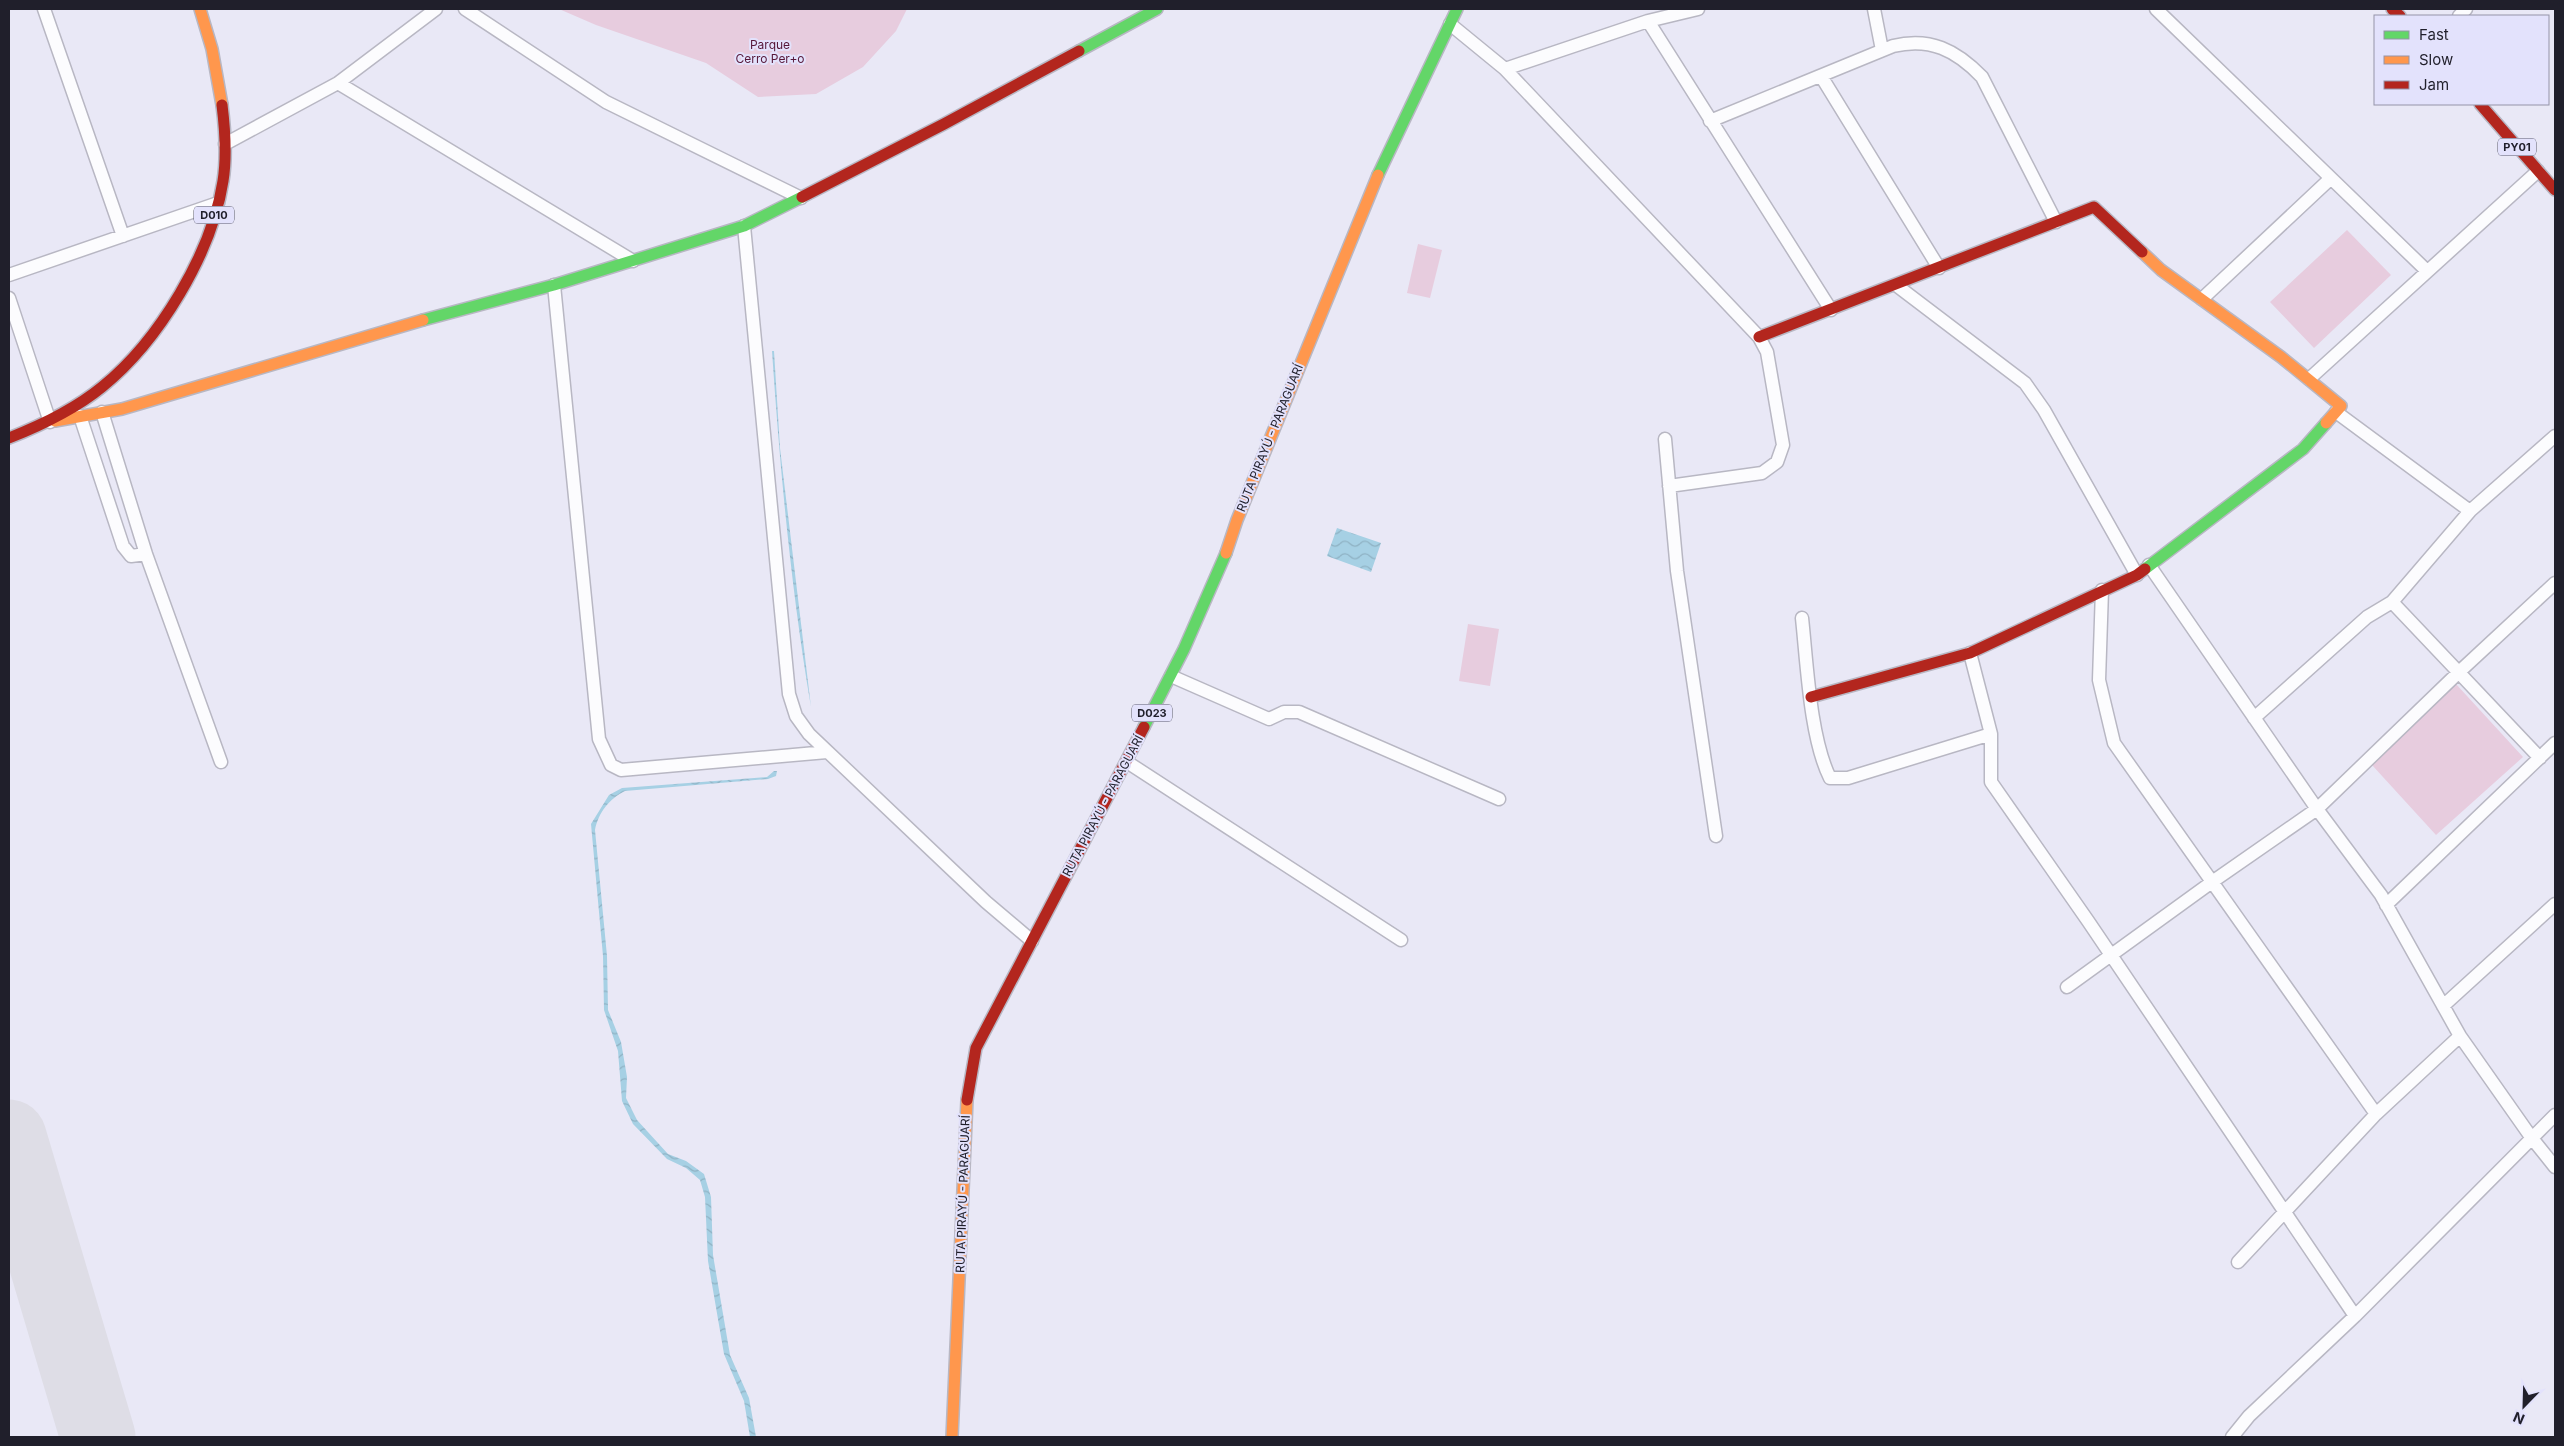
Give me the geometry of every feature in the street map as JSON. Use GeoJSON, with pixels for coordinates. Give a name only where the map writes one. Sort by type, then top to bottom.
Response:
{"type":"FeatureCollection","features":[{"type":"Feature","properties":{"kind":"main road","name":"D010"},"geometry":{"type":"LineString","coordinates":[[9,438],[50,422],[78,405],[109,381],[149,342],[172,310],[191,275],[218,203],[224,174],[225,144],[217,74],[200,9]]}},
{"type":"Feature","properties":{"kind":"main road"},"geometry":{"type":"LineString","coordinates":[[50,422],[122,409],[448,312],[554,286],[744,226],[1014,87],[1157,9]]}},
{"type":"Feature","properties":{"kind":"main road","name":"RUTA PIRAYÚ - PARAGUARÍ"},"geometry":{"type":"LineString","coordinates":[[952,1437],[967,1098],[976,1048],[1171,676],[1228,548],[1248,492],[1374,183],[1458,9]]}},
{"type":"Feature","properties":{"kind":"main road","name":"PY01"},"geometry":{"type":"LineString","coordinates":[[2481,105],[2538,171],[2554,186]]}},
{"type":"Feature","properties":{"kind":"main road"},"geometry":{"type":"LineString","coordinates":[[1759,337],[2094,207],[2161,270],[2309,379],[2341,406],[2303,449],[2136,575],[1970,653],[1811,697]]}},
{"type":"Feature","properties":{"kind":"main road"},"geometry":{"type":"LineString","coordinates":[[109,381],[109,392],[114,402],[122,409]]}},
{"type":"Feature","properties":{"kind":"street"},"geometry":{"type":"LineString","coordinates":[[44,9],[124,236]]}},
{"type":"Feature","properties":{"kind":"street"},"geometry":{"type":"LineString","coordinates":[[225,144],[338,82],[436,9]]}},
{"type":"Feature","properties":{"kind":"street"},"geometry":{"type":"LineString","coordinates":[[465,9],[606,102],[800,198]]}},
{"type":"Feature","properties":{"kind":"street"},"geometry":{"type":"LineString","coordinates":[[1505,70],[1648,21],[1698,9]]}},
{"type":"Feature","properties":{"kind":"street"},"geometry":{"type":"LineString","coordinates":[[1874,9],[1882,50]]}},
{"type":"Feature","properties":{"kind":"street"},"geometry":{"type":"LineString","coordinates":[[2156,9],[2427,271]]}},
{"type":"Feature","properties":{"kind":"street"},"geometry":{"type":"LineString","coordinates":[[1648,21],[1831,310]]}},
{"type":"Feature","properties":{"kind":"street"},"geometry":{"type":"LineString","coordinates":[[1450,24],[1505,70],[1759,337],[1767,352],[1783,445],[1777,462],[1762,472],[1669,486]]}},
{"type":"Feature","properties":{"kind":"street"},"geometry":{"type":"LineString","coordinates":[[1710,121],[1882,50],[1906,42],[1934,44],[1964,58],[1982,77],[2056,222]]}},
{"type":"Feature","properties":{"kind":"street"},"geometry":{"type":"LineString","coordinates":[[1821,76],[1939,268]]}},
{"type":"Feature","properties":{"kind":"street"},"geometry":{"type":"LineString","coordinates":[[338,82],[633,261]]}},
{"type":"Feature","properties":{"kind":"street"},"geometry":{"type":"LineString","coordinates":[[2309,379],[2538,171]]}},
{"type":"Feature","properties":{"kind":"street"},"geometry":{"type":"LineString","coordinates":[[2202,299],[2330,178]]}},
{"type":"Feature","properties":{"kind":"street"},"geometry":{"type":"LineString","coordinates":[[9,275],[218,203]]}},
{"type":"Feature","properties":{"kind":"street"},"geometry":{"type":"LineString","coordinates":[[744,226],[790,694],[796,716],[809,734],[827,752],[986,902],[1032,940]]}},
{"type":"Feature","properties":{"kind":"street"},"geometry":{"type":"LineString","coordinates":[[1896,285],[2025,383],[2044,410],[2136,575]]}},
{"type":"Feature","properties":{"kind":"street"},"geometry":{"type":"LineString","coordinates":[[554,286],[599,739],[611,765],[621,770],[827,752]]}},
{"type":"Feature","properties":{"kind":"street"},"geometry":{"type":"LineString","coordinates":[[9,298],[50,422]]}},
{"type":"Feature","properties":{"kind":"street"},"geometry":{"type":"LineString","coordinates":[[102,412],[146,554],[221,762]]}},
{"type":"Feature","properties":{"kind":"street"},"geometry":{"type":"LineString","coordinates":[[2336,412],[2470,511]]}},
{"type":"Feature","properties":{"kind":"street"},"geometry":{"type":"LineString","coordinates":[[80,416],[122,546],[131,556],[146,554]]}},
{"type":"Feature","properties":{"kind":"street"},"geometry":{"type":"LineString","coordinates":[[2254,718],[2366,617],[2392,602],[2470,511],[2555,436]]}},
{"type":"Feature","properties":{"kind":"street"},"geometry":{"type":"LineString","coordinates":[[1665,439],[1677,571],[1716,836]]}},
{"type":"Feature","properties":{"kind":"street"},"geometry":{"type":"LineString","coordinates":[[2149,565],[2317,809],[2386,905],[2460,1036],[2531,1137],[2555,1167]]}},
{"type":"Feature","properties":{"kind":"street"},"geometry":{"type":"LineString","coordinates":[[2067,987],[2317,809],[2459,672],[2555,583]]}},
{"type":"Feature","properties":{"kind":"street"},"geometry":{"type":"LineString","coordinates":[[2102,590],[2099,680],[2114,743],[2376,1114]]}},
{"type":"Feature","properties":{"kind":"street"},"geometry":{"type":"LineString","coordinates":[[2392,602],[2540,758]]}},
{"type":"Feature","properties":{"kind":"street"},"geometry":{"type":"LineString","coordinates":[[1802,618],[1811,697],[1823,765],[1830,778],[1848,778],[1991,734]]}},
{"type":"Feature","properties":{"kind":"street"},"geometry":{"type":"LineString","coordinates":[[1970,653],[1991,734],[1991,782],[2111,955],[2355,1316]]}},
{"type":"Feature","properties":{"kind":"street"},"geometry":{"type":"LineString","coordinates":[[1171,676],[1269,719],[1284,712],[1299,712],[1499,799]]}},
{"type":"Feature","properties":{"kind":"street"},"geometry":{"type":"LineString","coordinates":[[2386,905],[2555,743]]}},
{"type":"Feature","properties":{"kind":"street"},"geometry":{"type":"LineString","coordinates":[[1127,762],[1402,940]]}},
{"type":"Feature","properties":{"kind":"street"},"geometry":{"type":"LineString","coordinates":[[2443,1006],[2555,904]]}},
{"type":"Feature","properties":{"kind":"street"},"geometry":{"type":"LineString","coordinates":[[2238,1262],[2376,1114],[2460,1036]]}},
{"type":"Feature","properties":{"kind":"street"},"geometry":{"type":"LineString","coordinates":[[2232,1437],[2249,1416],[2355,1316],[2555,1115]]}},
{"type":"Feature","properties":{"kind":"green space","name":"Parque Cerro Per+o"},"geometry":{"type":"Polygon","coordinates":[[[559,9],[907,9],[896,31],[863,67],[816,94],[758,97],[706,63],[596,25],[559,9]]]}},
{"type":"Feature","properties":{"kind":"green space"},"geometry":{"type":"Polygon","coordinates":[[[2347,230],[2391,275],[2314,348],[2270,302],[2347,230]]]}},
{"type":"Feature","properties":{"kind":"green space"},"geometry":{"type":"Polygon","coordinates":[[[1418,244],[1442,250],[1430,298],[1407,293],[1418,244]]]}},
{"type":"Feature","properties":{"kind":"green space"},"geometry":{"type":"Polygon","coordinates":[[[1468,624],[1499,629],[1490,686],[1459,681],[1468,624]]]}},
{"type":"Feature","properties":{"kind":"green space"},"geometry":{"type":"Polygon","coordinates":[[[2456,684],[2523,757],[2436,835],[2372,765],[2456,684]]]}},
{"type":"Feature","properties":{"kind":"water"},"geometry":{"type":"Polygon","coordinates":[[[772,351],[774,351],[780,448],[811,707],[787,529],[779,440],[772,351]]]}},
{"type":"Feature","properties":{"kind":"water"},"geometry":{"type":"Polygon","coordinates":[[[1337,528],[1381,543],[1371,572],[1327,556],[1337,528]]]}},
{"type":"Feature","properties":{"kind":"water"},"geometry":{"type":"Polygon","coordinates":[[[774,771],[777,771],[776,776],[768,779],[625,791],[614,798],[606,807],[599,818],[595,830],[607,956],[608,1010],[621,1042],[627,1077],[626,1098],[637,1120],[668,1154],[686,1161],[704,1174],[711,1197],[713,1255],[730,1355],[749,1398],[756,1437],[750,1437],[744,1401],[724,1354],[708,1261],[705,1197],[700,1180],[686,1168],[667,1159],[633,1124],[622,1101],[618,1051],[604,1010],[603,956],[591,824],[609,795],[622,788],[767,777],[774,771]]]}},
{"type":"Feature","properties":{"kind":"runway"},"geometry":{"type":"LineString","coordinates":[[9,1137],[98,1437]]}},
{"type":"Feature","properties":{"kind":"traffic: fast"},"geometry":{"type":"LineString","coordinates":[[1079,51],[1157,9]]}},
{"type":"Feature","properties":{"kind":"traffic: fast"},"geometry":{"type":"LineString","coordinates":[[1378,175],[1457,9]]}},
{"type":"Feature","properties":{"kind":"traffic: fast"},"geometry":{"type":"LineString","coordinates":[[423,320],[554,285],[744,226],[802,197]]}},
{"type":"Feature","properties":{"kind":"traffic: fast"},"geometry":{"type":"LineString","coordinates":[[2145,569],[2303,449],[2326,423]]}},
{"type":"Feature","properties":{"kind":"traffic: fast"},"geometry":{"type":"LineString","coordinates":[[1144,727],[1184,649],[1226,553]]}},
{"type":"Feature","properties":{"kind":"traffic: slow"},"geometry":{"type":"LineString","coordinates":[[200,9],[212,49],[222,105]]}},
{"type":"Feature","properties":{"kind":"traffic: slow"},"geometry":{"type":"LineString","coordinates":[[1226,553],[1237,520],[1378,175]]}},
{"type":"Feature","properties":{"kind":"traffic: slow"},"geometry":{"type":"LineString","coordinates":[[2142,252],[2161,270],[2281,357],[2341,406],[2326,423]]}},
{"type":"Feature","properties":{"kind":"traffic: slow"},"geometry":{"type":"LineString","coordinates":[[55,421],[122,409],[423,320]]}},
{"type":"Feature","properties":{"kind":"traffic: slow"},"geometry":{"type":"LineString","coordinates":[[952,1437],[967,1100]]}},
{"type":"Feature","properties":{"kind":"traffic: jam"},"geometry":{"type":"LineString","coordinates":[[2392,9],[2399,15]]}},
{"type":"Feature","properties":{"kind":"traffic: jam"},"geometry":{"type":"LineString","coordinates":[[802,197],[944,124],[1079,51]]}},
{"type":"Feature","properties":{"kind":"traffic: jam"},"geometry":{"type":"LineString","coordinates":[[9,438],[57,416],[80,403],[102,387],[143,346],[180,294],[195,266],[217,209],[225,162],[225,133],[222,105]]}},
{"type":"Feature","properties":{"kind":"traffic: jam"},"geometry":{"type":"LineString","coordinates":[[2481,105],[2555,190]]}},
{"type":"Feature","properties":{"kind":"traffic: jam"},"geometry":{"type":"LineString","coordinates":[[1759,337],[2094,207],[2142,252]]}},
{"type":"Feature","properties":{"kind":"traffic: jam"},"geometry":{"type":"LineString","coordinates":[[1811,697],[1970,653],[2137,575],[2145,569]]}},
{"type":"Feature","properties":{"kind":"traffic: jam"},"geometry":{"type":"LineString","coordinates":[[967,1100],[976,1048],[1144,727]]}}]}
